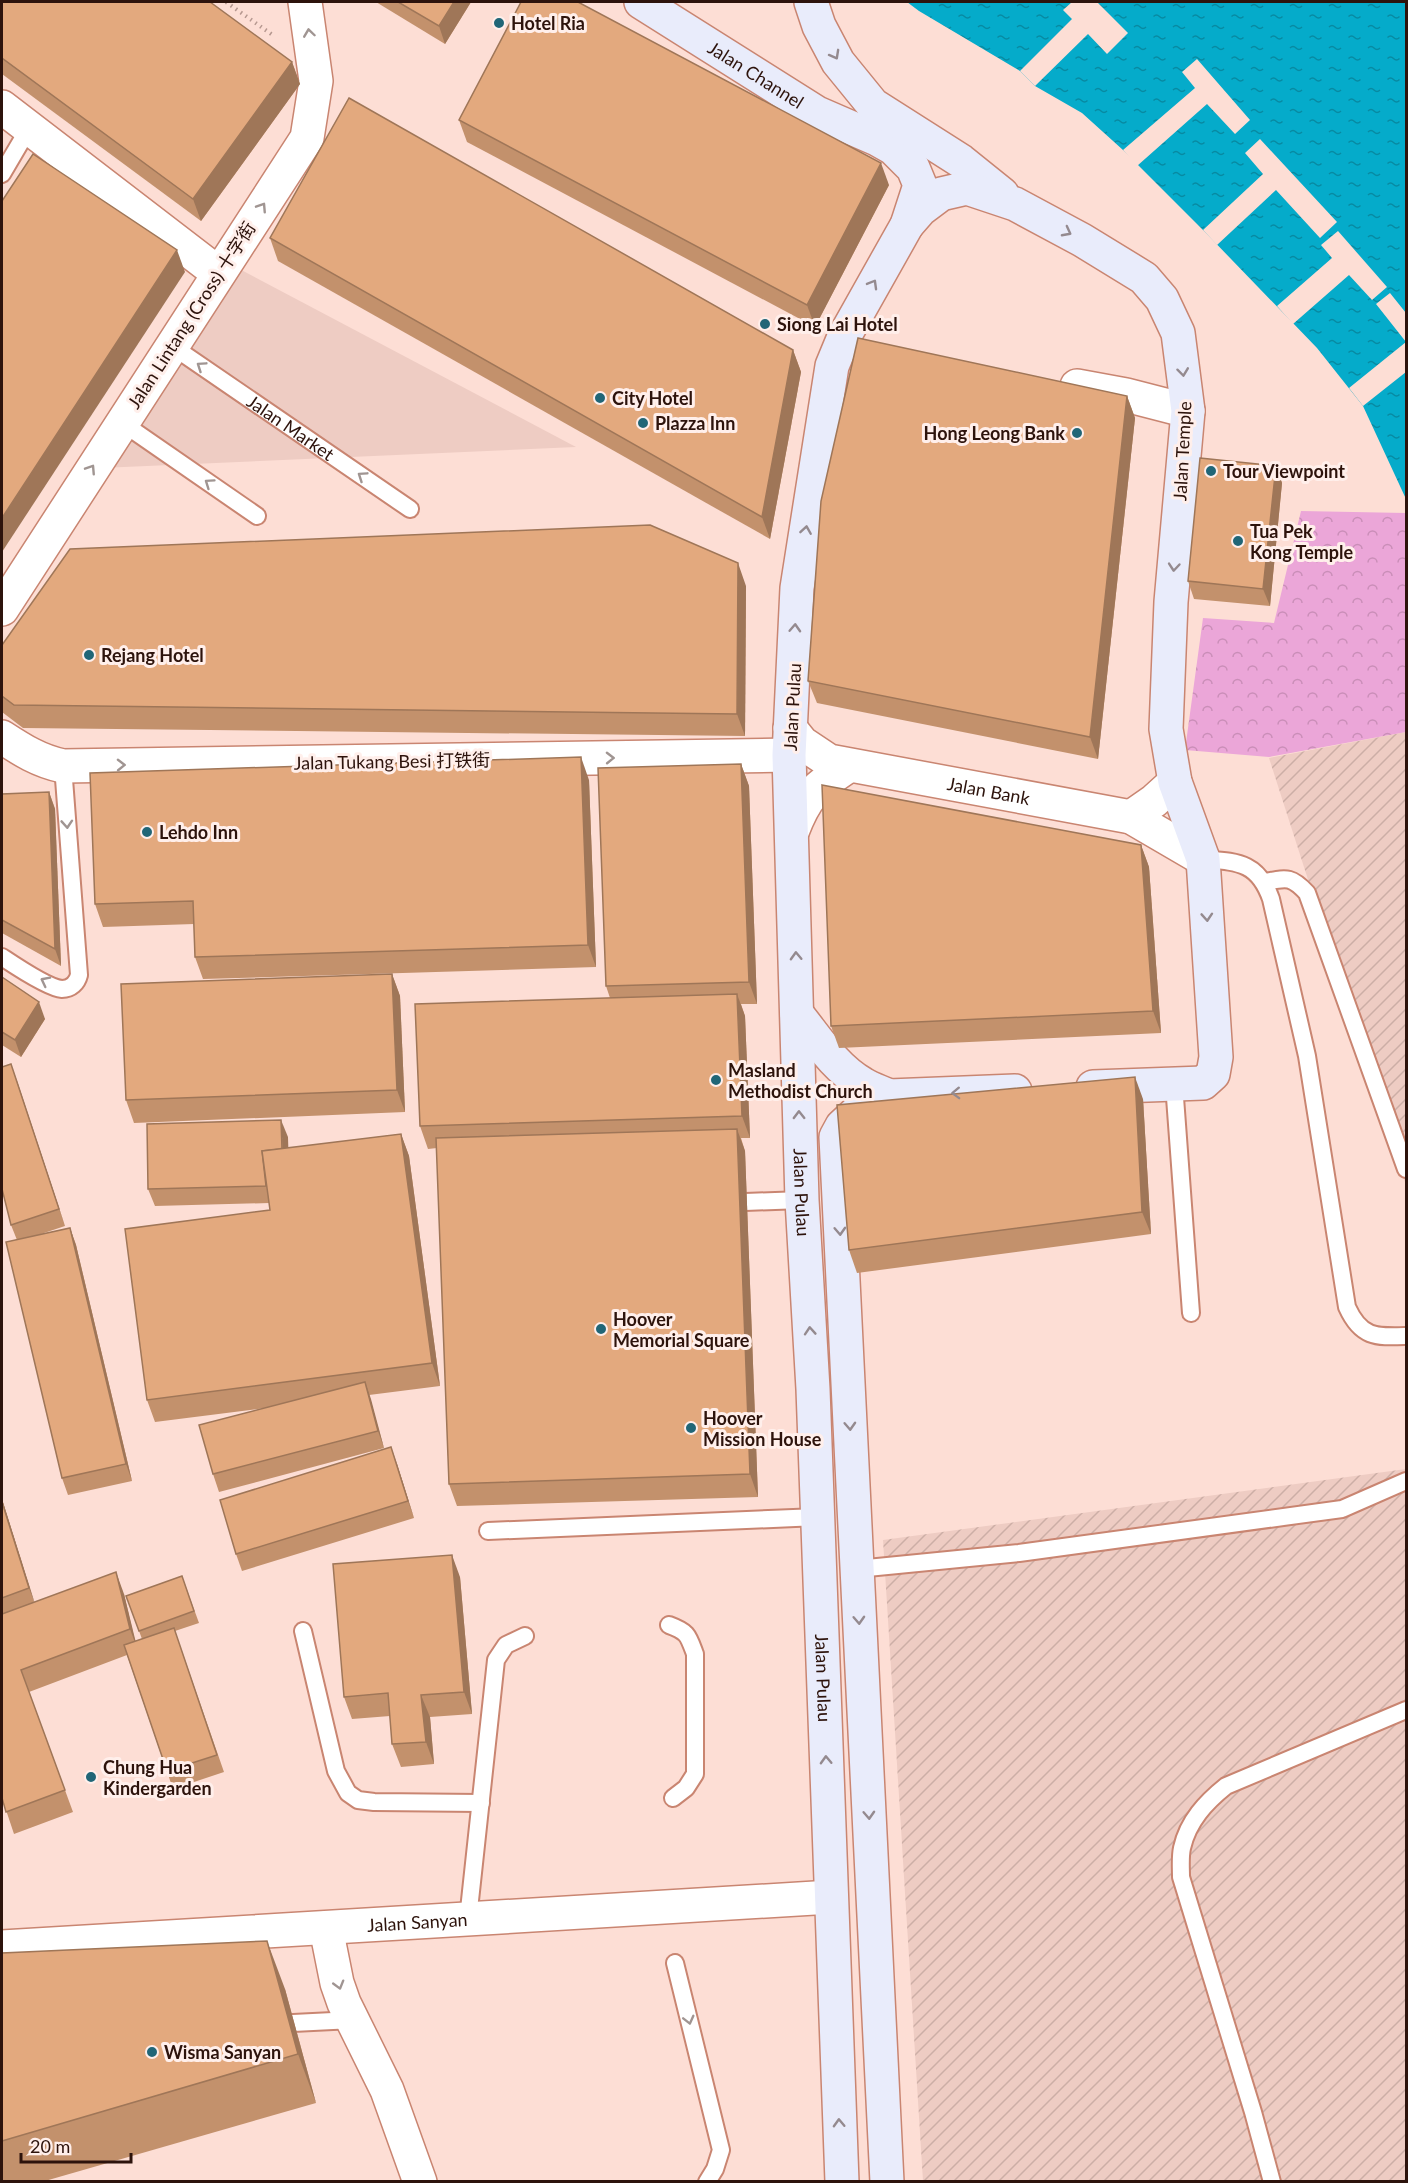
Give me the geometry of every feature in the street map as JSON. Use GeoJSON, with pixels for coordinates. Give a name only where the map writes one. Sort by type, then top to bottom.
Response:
{"type":"FeatureCollection","features":[{"type":"Feature","properties":{"kind":"street","name":"Jalan Lintang (Cross) 十字街"},"geometry":{"type":"LineString","coordinates":[[2,609],[307,138],[315,91],[305,2]]}},
{"type":"Feature","properties":{"kind":"street"},"geometry":{"type":"LineString","coordinates":[[811,2],[819,26],[838,62],[873,105],[961,160],[1015,204]]}},
{"type":"Feature","properties":{"kind":"street","name":"Jalan Channel"},"geometry":{"type":"LineString","coordinates":[[658,5],[817,113],[878,139]]}},
{"type":"Feature","properties":{"kind":"street"},"geometry":{"type":"LineString","coordinates":[[2,107],[218,273]]}},
{"type":"Feature","properties":{"kind":"street","name":"Jalan Pulau"},"geometry":{"type":"LineString","coordinates":[[842,2181],[813,1389],[802,1200],[790,742],[797,588],[832,366],[844,337],[907,225],[920,185],[913,168],[893,148],[878,139]]}},
{"type":"Feature","properties":{"kind":"street","name":"Jalan Pulau"},"geometry":{"type":"LineString","coordinates":[[907,225],[921,209],[941,194],[967,188],[1015,204]]}},
{"type":"Feature","properties":{"kind":"street","name":"Jalan Temple"},"geometry":{"type":"LineString","coordinates":[[1015,204],[1082,240],[1144,278],[1162,298],[1178,333],[1188,411],[1171,602],[1166,729],[1175,782],[1203,859],[1216,1058],[1213,1074],[1189,1083]]}},
{"type":"Feature","properties":{"kind":"street"},"geometry":{"type":"LineString","coordinates":[[832,366],[865,355]]}},
{"type":"Feature","properties":{"kind":"street"},"geometry":{"type":"LineString","coordinates":[[1044,379],[1126,395],[1188,411]]}},
{"type":"Feature","properties":{"kind":"street","name":"Jalan Tukang Besi 打铁街"},"geometry":{"type":"LineString","coordinates":[[2,737],[32,756],[63,766],[790,742]]}},
{"type":"Feature","properties":{"kind":"street","name":"Jalan Bank"},"geometry":{"type":"LineString","coordinates":[[790,742],[802,743],[828,761],[848,766],[1131,817],[1203,859]]}},
{"type":"Feature","properties":{"kind":"street"},"geometry":{"type":"LineString","coordinates":[[792,832],[801,809],[811,794],[819,785],[848,766]]}},
{"type":"Feature","properties":{"kind":"street"},"geometry":{"type":"LineString","coordinates":[[1131,817],[1175,782]]}},
{"type":"Feature","properties":{"kind":"street"},"geometry":{"type":"LineString","coordinates":[[797,1014],[833,1060],[863,1085],[889,1096],[1189,1083]]}},
{"type":"Feature","properties":{"kind":"street","name":"Jalan Pulau"},"geometry":{"type":"LineString","coordinates":[[887,2181],[836,1137],[842,1126],[855,1114],[870,1104],[889,1096]]}},
{"type":"Feature","properties":{"kind":"street","name":"Jalan Sanyan"},"geometry":{"type":"LineString","coordinates":[[2,1947],[831,1898]]}},
{"type":"Feature","properties":{"kind":"street"},"geometry":{"type":"LineString","coordinates":[[326,1928],[337,1983],[387,2090],[420,2181]]}},
{"type":"Feature","properties":{"kind":"lane"},"geometry":{"type":"LineString","coordinates":[[2,174],[29,128]]}},
{"type":"Feature","properties":{"kind":"lane","name":"Jalan Market"},"geometry":{"type":"LineString","coordinates":[[172,346],[410,508]]}},
{"type":"Feature","properties":{"kind":"lane"},"geometry":{"type":"LineString","coordinates":[[121,422],[257,516]]}},
{"type":"Feature","properties":{"kind":"lane"},"geometry":{"type":"LineString","coordinates":[[2,957],[52,986],[62,989],[77,982],[79,975],[63,766]]}},
{"type":"Feature","properties":{"kind":"lane"},"geometry":{"type":"LineString","coordinates":[[1203,859],[1236,862],[1252,870],[1265,882],[1271,899],[1307,1056],[1347,1307],[1353,1322],[1363,1331],[1378,1337],[1407,1336]]}},
{"type":"Feature","properties":{"kind":"lane"},"geometry":{"type":"LineString","coordinates":[[1265,882],[1288,878],[1298,883],[1308,893],[1407,1169]]}},
{"type":"Feature","properties":{"kind":"lane"},"geometry":{"type":"LineString","coordinates":[[1189,1083],[1191,1313]]}},
{"type":"Feature","properties":{"kind":"lane"},"geometry":{"type":"LineString","coordinates":[[745,1202],[802,1200]]}},
{"type":"Feature","properties":{"kind":"lane"},"geometry":{"type":"LineString","coordinates":[[857,1569],[1019,1553],[1342,1509],[1407,1481]]}},
{"type":"Feature","properties":{"kind":"lane"},"geometry":{"type":"LineString","coordinates":[[488,1531],[818,1517]]}},
{"type":"Feature","properties":{"kind":"lane"},"geometry":{"type":"LineString","coordinates":[[669,1625],[684,1630],[695,1654],[695,1774],[686,1788],[674,1798]]}},
{"type":"Feature","properties":{"kind":"lane"},"geometry":{"type":"LineString","coordinates":[[303,1631],[336,1771],[348,1793],[358,1800],[374,1802],[481,1803]]}},
{"type":"Feature","properties":{"kind":"lane"},"geometry":{"type":"LineString","coordinates":[[468,1919],[496,1660],[506,1645],[525,1636]]}},
{"type":"Feature","properties":{"kind":"lane"},"geometry":{"type":"LineString","coordinates":[[1272,2181],[1181,1877],[1181,1848],[1192,1823],[1206,1802],[1226,1786],[1407,1710]]}},
{"type":"Feature","properties":{"kind":"lane"},"geometry":{"type":"LineString","coordinates":[[675,1963],[721,2150],[715,2169],[708,2181]]}},
{"type":"Feature","properties":{"kind":"lane"},"geometry":{"type":"LineString","coordinates":[[254,2025],[353,2020]]}},
{"type":"Feature","properties":{"kind":"path"},"geometry":{"type":"LineString","coordinates":[[226,2],[313,64]]}},
{"type":"Feature","properties":{"kind":"shaded area"},"geometry":{"type":"Polygon","coordinates":[[[230,264],[576,447],[101,468],[230,264]]]}},
{"type":"Feature","properties":{"kind":"shaded area"},"geometry":{"type":"Polygon","coordinates":[[[1406,732],[1406,1185],[1269,758],[1406,732]]]}},
{"type":"Feature","properties":{"kind":"shaded area"},"geometry":{"type":"Polygon","coordinates":[[[1406,1469],[1406,2181],[923,2181],[883,1540],[1406,1469]]]}},
{"type":"Feature","properties":{"kind":"green space"},"geometry":{"type":"Polygon","coordinates":[[[1301,511],[1406,513],[1406,732],[1269,757],[1185,750],[1203,618],[1274,623],[1301,511]]]}},
{"type":"Feature","properties":{"kind":"water"},"geometry":{"type":"Polygon","coordinates":[[[907,2],[1406,2],[1406,499],[1363,406],[1317,348],[1123,150],[1082,113],[1035,86],[1020,71],[907,2]]]}},
{"type":"Feature","properties":{"kind":"pier"},"geometry":{"type":"Polygon","coordinates":[[[1072,2],[1097,2],[1128,33],[1107,54],[1088,34],[1035,86],[1020,71],[1072,19],[1063,10],[1072,2]]]}},
{"type":"Feature","properties":{"kind":"pier"},"geometry":{"type":"Polygon","coordinates":[[[1197,59],[1250,120],[1235,134],[1207,104],[1137,166],[1123,150],[1195,88],[1182,72],[1197,59]]]}},
{"type":"Feature","properties":{"kind":"pier"},"geometry":{"type":"Polygon","coordinates":[[[1260,139],[1337,222],[1320,238],[1276,190],[1217,245],[1203,230],[1263,174],[1245,153],[1260,139]]]}},
{"type":"Feature","properties":{"kind":"pier"},"geometry":{"type":"Polygon","coordinates":[[[1338,231],[1387,287],[1372,300],[1349,275],[1293,324],[1277,306],[1332,258],[1321,245],[1338,231]]]}},
{"type":"Feature","properties":{"kind":"pier"},"geometry":{"type":"Polygon","coordinates":[[[1390,293],[1406,313],[1406,342],[1376,304],[1390,293]]]}},
{"type":"Feature","properties":{"kind":"pier"},"geometry":{"type":"Polygon","coordinates":[[[1406,342],[1406,372],[1363,406],[1349,388],[1406,342]]]}},
{"type":"Feature","properties":{"kind":"building"},"geometry":{"type":"Polygon","coordinates":[[[2,2],[210,2],[292,62],[193,199],[2,58],[2,2]]]}},
{"type":"Feature","properties":{"kind":"building"},"geometry":{"type":"Polygon","coordinates":[[[398,2],[454,2],[439,26],[398,2]]]}},
{"type":"Feature","properties":{"kind":"building"},"geometry":{"type":"Polygon","coordinates":[[[521,2],[578,2],[881,163],[807,305],[459,120],[521,2]]]}},
{"type":"Feature","properties":{"kind":"building"},"geometry":{"type":"Polygon","coordinates":[[[349,98],[793,350],[762,517],[270,238],[349,98]]]}},
{"type":"Feature","properties":{"kind":"building"},"geometry":{"type":"Polygon","coordinates":[[[33,154],[177,250],[2,518],[2,201],[33,154]]]}},
{"type":"Feature","properties":{"kind":"building"},"geometry":{"type":"Polygon","coordinates":[[[858,338],[1127,396],[1090,737],[808,681],[821,501],[858,338]]]}},
{"type":"Feature","properties":{"kind":"building","name":"Tua Pek Kong Temple"},"geometry":{"type":"Polygon","coordinates":[[[1200,458],[1276,466],[1263,589],[1188,581],[1200,458]]]}},
{"type":"Feature","properties":{"kind":"building"},"geometry":{"type":"Polygon","coordinates":[[[650,525],[738,563],[737,714],[14,705],[2,696],[2,645],[70,549],[650,525]]]}},
{"type":"Feature","properties":{"kind":"building"},"geometry":{"type":"Polygon","coordinates":[[[581,757],[588,945],[195,957],[193,901],[95,904],[90,773],[581,757]]]}},
{"type":"Feature","properties":{"kind":"building"},"geometry":{"type":"Polygon","coordinates":[[[741,764],[749,982],[606,986],[598,768],[741,764]]]}},
{"type":"Feature","properties":{"kind":"building"},"geometry":{"type":"Polygon","coordinates":[[[822,785],[1141,845],[1153,1011],[831,1026],[822,785]]]}},
{"type":"Feature","properties":{"kind":"building"},"geometry":{"type":"Polygon","coordinates":[[[49,792],[55,949],[2,920],[2,794],[49,792]]]}},
{"type":"Feature","properties":{"kind":"building"},"geometry":{"type":"Polygon","coordinates":[[[392,974],[397,1090],[126,1100],[121,984],[392,974]]]}},
{"type":"Feature","properties":{"kind":"building"},"geometry":{"type":"Polygon","coordinates":[[[2,977],[39,1002],[15,1040],[2,1032],[2,977]]]}},
{"type":"Feature","properties":{"kind":"building"},"geometry":{"type":"Polygon","coordinates":[[[737,994],[742,1116],[420,1126],[415,1004],[737,994]]]}},
{"type":"Feature","properties":{"kind":"building"},"geometry":{"type":"Polygon","coordinates":[[[11,1064],[59,1209],[11,1225],[2,1189],[2,1067],[11,1064]]]}},
{"type":"Feature","properties":{"kind":"building"},"geometry":{"type":"Polygon","coordinates":[[[1135,1077],[1142,1212],[849,1250],[837,1105],[1135,1077]]]}},
{"type":"Feature","properties":{"kind":"building"},"geometry":{"type":"Polygon","coordinates":[[[281,1120],[282,1149],[262,1151],[266,1186],[148,1189],[147,1124],[281,1120]]]}},
{"type":"Feature","properties":{"kind":"building","name":"Hoover Memorial Square"},"geometry":{"type":"Polygon","coordinates":[[[737,1129],[750,1474],[449,1484],[436,1138],[737,1129]]]}},
{"type":"Feature","properties":{"kind":"building"},"geometry":{"type":"Polygon","coordinates":[[[401,1134],[432,1363],[147,1400],[125,1229],[270,1210],[262,1151],[401,1134]]]}},
{"type":"Feature","properties":{"kind":"building"},"geometry":{"type":"Polygon","coordinates":[[[70,1228],[126,1464],[62,1478],[6,1242],[70,1228]]]}},
{"type":"Feature","properties":{"kind":"building"},"geometry":{"type":"Polygon","coordinates":[[[365,1382],[378,1431],[213,1474],[199,1425],[365,1382]]]}},
{"type":"Feature","properties":{"kind":"building"},"geometry":{"type":"Polygon","coordinates":[[[391,1447],[408,1501],[236,1554],[220,1500],[391,1447]]]}},
{"type":"Feature","properties":{"kind":"building"},"geometry":{"type":"Polygon","coordinates":[[[2,1502],[29,1588],[2,1598],[2,1502]]]}},
{"type":"Feature","properties":{"kind":"building"},"geometry":{"type":"Polygon","coordinates":[[[452,1555],[464,1692],[421,1695],[426,1742],[392,1744],[388,1693],[344,1697],[333,1564],[452,1555]]]}},
{"type":"Feature","properties":{"kind":"building"},"geometry":{"type":"Polygon","coordinates":[[[116,1572],[130,1629],[21,1670],[65,1790],[6,1812],[2,1798],[2,1614],[116,1572]]]}},
{"type":"Feature","properties":{"kind":"building"},"geometry":{"type":"Polygon","coordinates":[[[182,1576],[194,1611],[139,1631],[126,1596],[182,1576]]]}},
{"type":"Feature","properties":{"kind":"building"},"geometry":{"type":"Polygon","coordinates":[[[174,1628],[217,1755],[167,1771],[124,1645],[174,1628]]]}},
{"type":"Feature","properties":{"kind":"building","name":"Wisma Sanyan"},"geometry":{"type":"Polygon","coordinates":[[[267,1941],[298,2054],[2,2141],[2,1953],[267,1941]]]}},
{"type":"Feature","properties":{"kind":"place","name":"Hotel Ria"},"geometry":{"type":"Point","coordinates":[499,23]}},
{"type":"Feature","properties":{"kind":"place","name":"Siong Lai Hotel"},"geometry":{"type":"Point","coordinates":[765,324]}},
{"type":"Feature","properties":{"kind":"place","name":"City Hotel"},"geometry":{"type":"Point","coordinates":[600,398]}},
{"type":"Feature","properties":{"kind":"place","name":"Plazza Inn"},"geometry":{"type":"Point","coordinates":[643,423]}},
{"type":"Feature","properties":{"kind":"place","name":"Hong Leong Bank"},"geometry":{"type":"Point","coordinates":[1077,433]}},
{"type":"Feature","properties":{"kind":"place","name":"Tour Viewpoint"},"geometry":{"type":"Point","coordinates":[1211,471]}},
{"type":"Feature","properties":{"kind":"place","name":"Tua Pek Kong Temple"},"geometry":{"type":"Point","coordinates":[1238,541]}},
{"type":"Feature","properties":{"kind":"place","name":"Rejang Hotel"},"geometry":{"type":"Point","coordinates":[89,655]}},
{"type":"Feature","properties":{"kind":"place","name":"Lehdo Inn"},"geometry":{"type":"Point","coordinates":[147,832]}},
{"type":"Feature","properties":{"kind":"place","name":"Masland Methodist Church"},"geometry":{"type":"Point","coordinates":[716,1080]}},
{"type":"Feature","properties":{"kind":"place","name":"Hoover Memorial Square"},"geometry":{"type":"Point","coordinates":[601,1329]}},
{"type":"Feature","properties":{"kind":"place","name":"Hoover Mission House"},"geometry":{"type":"Point","coordinates":[691,1428]}},
{"type":"Feature","properties":{"kind":"place","name":"Chung Hua Kindergarden"},"geometry":{"type":"Point","coordinates":[91,1777]}},
{"type":"Feature","properties":{"kind":"place","name":"Wisma Sanyan"},"geometry":{"type":"Point","coordinates":[152,2052]}}]}
